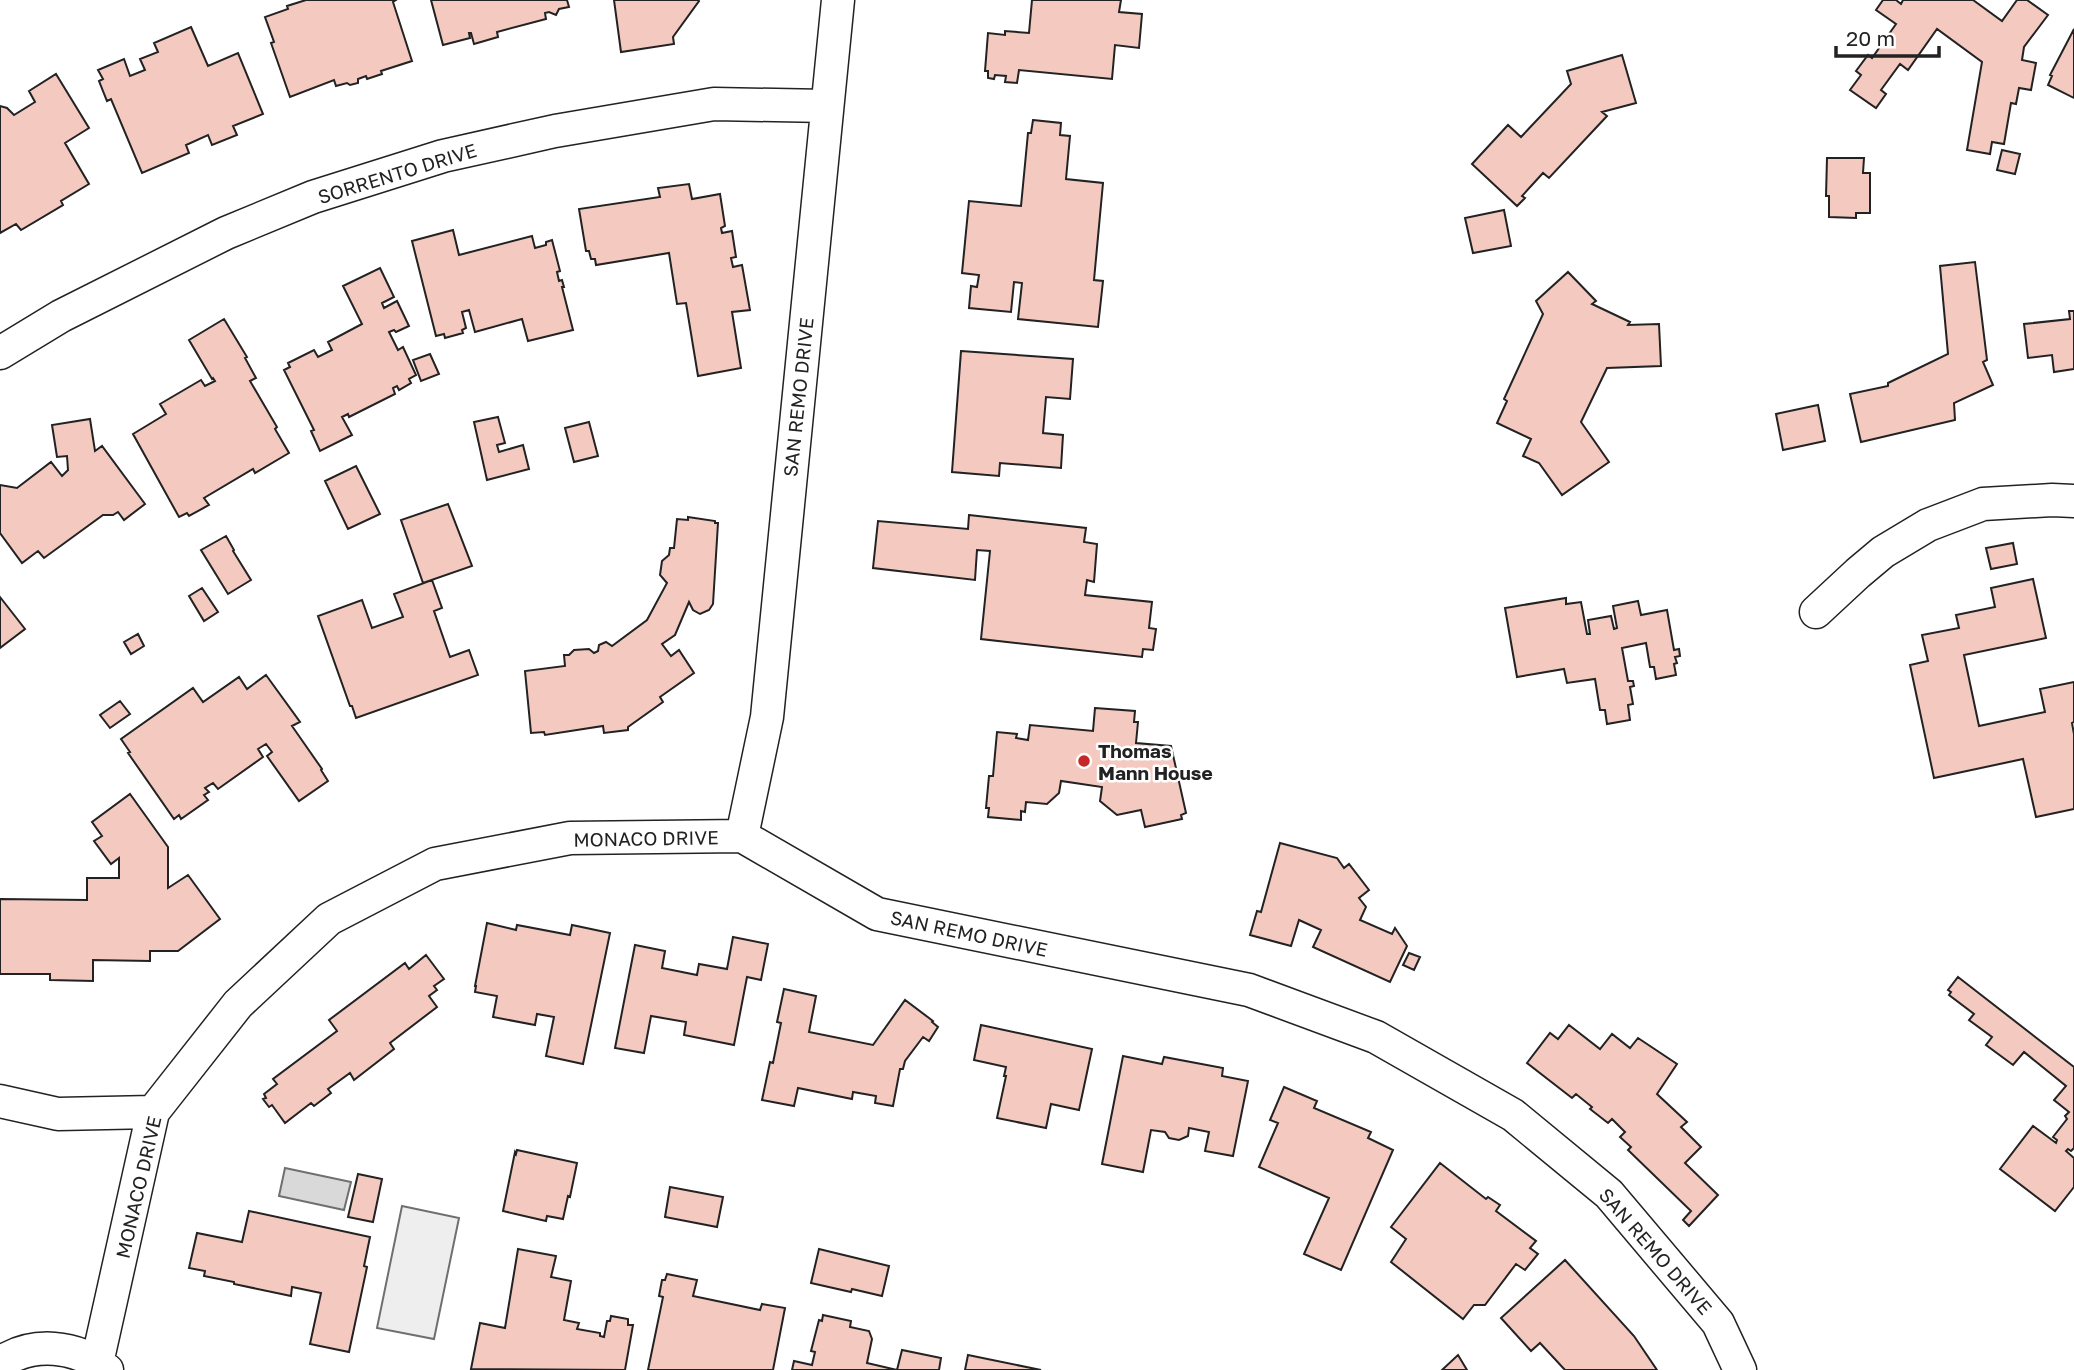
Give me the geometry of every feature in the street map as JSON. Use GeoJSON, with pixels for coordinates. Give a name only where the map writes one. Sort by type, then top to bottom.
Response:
{"type":"FeatureCollection","features":[{"type":"Feature","properties":{"kind":"street","name":"SAN REMO DRIVE"},"geometry":{"type":"LineString","coordinates":[[838,0],[767,717],[742,836],[877,914],[1249,990],[1376,1037],[1513,1115],[1609,1194],[1718,1323],[1740,1370]]}},
{"type":"Feature","properties":{"kind":"street","name":"SORRENTO DRIVE"},"geometry":{"type":"LineString","coordinates":[[0,353],[61,316],[226,233],[313,197],[443,156],[555,131],[714,104],[827,106]]}},
{"type":"Feature","properties":{"kind":"street"},"geometry":{"type":"LineString","coordinates":[[1816,612],[1884,552],[1928,525],[1983,504],[2074,501]]}},
{"type":"Feature","properties":{"kind":"street","name":"MONACO DRIVE"},"geometry":{"type":"LineString","coordinates":[[102,1366],[153,1112],[238,1004],[329,919],[435,864],[570,838],[742,836]]}},
{"type":"Feature","properties":{"kind":"street"},"geometry":{"type":"LineString","coordinates":[[0,1101],[58,1114],[153,1112]]}},
{"type":"Feature","properties":{"kind":"street"},"geometry":{"type":"LineString","coordinates":[[0,1363],[10,1356],[39,1348],[70,1350],[102,1366]]}},
{"type":"Feature","properties":{"kind":"shaded area"},"geometry":{"type":"Polygon","coordinates":[[[285,1168],[351,1182],[344,1210],[279,1196],[285,1168]]]}},
{"type":"Feature","properties":{"kind":"shaded area"},"geometry":{"type":"Polygon","coordinates":[[[402,1206],[459,1218],[434,1339],[377,1328],[402,1206]]]}},
{"type":"Feature","properties":{"kind":"building"},"geometry":{"type":"Polygon","coordinates":[[[306,0],[396,0],[393,2],[412,61],[381,71],[382,74],[367,79],[366,76],[358,79],[358,83],[336,86],[334,80],[290,97],[265,17],[306,0]]]}},
{"type":"Feature","properties":{"kind":"building"},"geometry":{"type":"Polygon","coordinates":[[[431,0],[567,0],[569,7],[559,9],[556,15],[545,13],[546,19],[497,32],[498,37],[474,44],[469,33],[470,38],[443,45],[431,0]]]}},
{"type":"Feature","properties":{"kind":"building"},"geometry":{"type":"Polygon","coordinates":[[[614,0],[699,1],[673,37],[674,44],[621,52],[614,0]]]}},
{"type":"Feature","properties":{"kind":"building"},"geometry":{"type":"Polygon","coordinates":[[[1032,0],[1121,0],[1119,12],[1142,14],[1139,48],[1115,45],[1112,79],[1019,70],[1017,83],[1005,82],[1006,76],[995,75],[994,79],[988,78],[988,71],[985,71],[988,33],[1029,33],[1032,0]]]}},
{"type":"Feature","properties":{"kind":"building"},"geometry":{"type":"Polygon","coordinates":[[[1883,0],[1896,0],[1901,4],[1903,0],[1973,0],[2002,21],[2017,0],[2027,0],[2048,15],[2024,47],[2022,60],[2036,63],[2031,90],[2019,88],[2016,104],[2011,103],[2004,144],[1992,142],[1990,154],[1967,150],[1982,62],[1937,29],[1908,70],[1900,64],[1881,90],[1886,94],[1876,108],[1850,90],[1861,75],[1856,71],[1868,55],[1872,58],[1896,24],[1876,10],[1883,0]]]}},
{"type":"Feature","properties":{"kind":"building"},"geometry":{"type":"Polygon","coordinates":[[[191,27],[208,66],[238,53],[263,114],[233,126],[237,135],[212,145],[208,135],[186,145],[189,153],[142,173],[111,99],[107,101],[99,81],[103,79],[98,70],[124,59],[130,76],[145,70],[140,59],[158,52],[154,43],[191,27]]]}},
{"type":"Feature","properties":{"kind":"building"},"geometry":{"type":"Polygon","coordinates":[[[2074,29],[2074,98],[2048,85],[2052,76],[2050,75],[2074,29]]]}},
{"type":"Feature","properties":{"kind":"building"},"geometry":{"type":"Polygon","coordinates":[[[1622,55],[1636,103],[1602,112],[1607,116],[1549,178],[1543,173],[1522,196],[1525,198],[1517,206],[1472,164],[1508,125],[1521,137],[1571,84],[1567,71],[1622,55]]]}},
{"type":"Feature","properties":{"kind":"building"},"geometry":{"type":"Polygon","coordinates":[[[56,74],[89,128],[65,143],[89,184],[61,201],[63,205],[21,230],[16,224],[0,233],[0,106],[7,108],[14,115],[35,102],[29,91],[56,74]]]}},
{"type":"Feature","properties":{"kind":"building"},"geometry":{"type":"Polygon","coordinates":[[[1033,120],[1061,123],[1060,135],[1070,136],[1066,179],[1103,183],[1094,280],[1103,281],[1098,327],[1018,319],[1022,283],[1014,282],[1011,312],[969,308],[971,286],[977,287],[979,275],[962,273],[969,201],[1021,206],[1028,133],[1031,133],[1033,120]]]}},
{"type":"Feature","properties":{"kind":"building"},"geometry":{"type":"Polygon","coordinates":[[[2002,150],[2020,154],[2015,174],[1997,170],[2002,150]]]}},
{"type":"Feature","properties":{"kind":"building"},"geometry":{"type":"Polygon","coordinates":[[[1827,158],[1864,158],[1863,173],[1870,173],[1870,213],[1856,213],[1856,218],[1829,217],[1829,196],[1826,196],[1827,158]]]}},
{"type":"Feature","properties":{"kind":"building"},"geometry":{"type":"Polygon","coordinates":[[[689,184],[692,199],[720,194],[725,226],[721,228],[722,233],[732,231],[736,257],[731,258],[733,267],[742,265],[750,310],[732,312],[741,368],[698,376],[686,303],[677,304],[669,253],[596,265],[595,259],[591,259],[589,251],[586,251],[579,209],[660,197],[658,188],[689,184]]]}},
{"type":"Feature","properties":{"kind":"building"},"geometry":{"type":"Polygon","coordinates":[[[1504,210],[1511,246],[1473,253],[1465,218],[1504,210]]]}},
{"type":"Feature","properties":{"kind":"building"},"geometry":{"type":"Polygon","coordinates":[[[453,230],[459,255],[532,236],[535,248],[552,240],[560,271],[557,272],[559,281],[562,280],[573,330],[528,341],[522,319],[475,332],[469,310],[462,312],[466,328],[462,330],[463,333],[445,338],[444,334],[436,336],[412,241],[453,230]]]}},
{"type":"Feature","properties":{"kind":"building"},"geometry":{"type":"Polygon","coordinates":[[[1975,262],[1987,360],[1983,362],[1993,385],[1954,403],[1955,420],[1861,442],[1850,394],[1888,386],[1888,383],[1948,354],[1940,266],[1975,262]]]}},
{"type":"Feature","properties":{"kind":"building"},"geometry":{"type":"Polygon","coordinates":[[[380,268],[394,297],[382,303],[384,308],[397,301],[409,326],[389,332],[398,350],[403,347],[416,375],[409,379],[411,383],[399,390],[397,386],[393,388],[395,394],[349,417],[348,414],[342,417],[352,435],[320,451],[311,431],[314,430],[284,370],[290,367],[288,363],[314,350],[318,357],[332,350],[328,342],[362,324],[343,286],[380,268]]]}},
{"type":"Feature","properties":{"kind":"building"},"geometry":{"type":"Polygon","coordinates":[[[1568,272],[1596,301],[1592,304],[1630,322],[1628,325],[1659,324],[1661,366],[1607,368],[1581,422],[1609,462],[1562,495],[1539,463],[1523,456],[1531,439],[1497,423],[1507,401],[1504,399],[1543,314],[1536,301],[1568,272]]]}},
{"type":"Feature","properties":{"kind":"building"},"geometry":{"type":"Polygon","coordinates":[[[2069,311],[2074,311],[2074,369],[2054,372],[2052,355],[2028,358],[2024,324],[2070,319],[2069,311]]]}},
{"type":"Feature","properties":{"kind":"building"},"geometry":{"type":"Polygon","coordinates":[[[224,319],[247,357],[245,358],[256,378],[250,381],[289,453],[255,473],[253,469],[204,498],[209,505],[189,516],[187,513],[179,517],[133,434],[166,414],[160,404],[201,380],[205,386],[215,381],[189,340],[224,319]]]}},
{"type":"Feature","properties":{"kind":"building"},"geometry":{"type":"Polygon","coordinates":[[[961,351],[1073,359],[1070,399],[1046,397],[1043,433],[1063,435],[1061,468],[1000,463],[999,476],[952,472],[961,351]]]}},
{"type":"Feature","properties":{"kind":"building"},"geometry":{"type":"Polygon","coordinates":[[[430,354],[439,374],[421,381],[413,360],[430,354]]]}},
{"type":"Feature","properties":{"kind":"building"},"geometry":{"type":"Polygon","coordinates":[[[1818,405],[1825,441],[1783,450],[1776,414],[1818,405]]]}},
{"type":"Feature","properties":{"kind":"building"},"geometry":{"type":"Polygon","coordinates":[[[498,417],[505,443],[497,445],[499,452],[523,445],[529,469],[487,480],[474,422],[498,417]]]}},
{"type":"Feature","properties":{"kind":"building"},"geometry":{"type":"Polygon","coordinates":[[[90,419],[95,451],[102,446],[145,504],[124,520],[118,512],[103,515],[44,558],[38,551],[22,563],[0,533],[0,485],[17,488],[51,462],[62,476],[68,470],[67,456],[57,457],[52,425],[90,419]]]}},
{"type":"Feature","properties":{"kind":"building"},"geometry":{"type":"Polygon","coordinates":[[[589,422],[598,456],[574,462],[565,428],[589,422]]]}},
{"type":"Feature","properties":{"kind":"building"},"geometry":{"type":"Polygon","coordinates":[[[356,466],[380,514],[348,529],[325,481],[356,466]]]}},
{"type":"Feature","properties":{"kind":"building"},"geometry":{"type":"Polygon","coordinates":[[[448,504],[472,566],[423,583],[401,520],[448,504]]]}},
{"type":"Feature","properties":{"kind":"building"},"geometry":{"type":"Polygon","coordinates":[[[969,515],[1086,528],[1084,542],[1097,544],[1094,582],[1087,580],[1085,595],[1152,602],[1149,628],[1156,629],[1153,650],[1143,649],[1142,657],[981,639],[990,551],[977,550],[975,580],[873,568],[878,521],[968,529],[969,515]]]}},
{"type":"Feature","properties":{"kind":"building"},"geometry":{"type":"Polygon","coordinates":[[[688,517],[718,523],[713,604],[709,610],[700,614],[693,610],[689,602],[675,635],[662,644],[671,656],[679,650],[694,673],[660,697],[663,702],[628,727],[628,730],[604,733],[603,726],[545,735],[544,732],[531,733],[525,671],[565,666],[564,655],[569,655],[574,650],[589,649],[594,653],[598,651],[599,645],[606,642],[612,646],[647,620],[667,583],[660,575],[662,561],[669,555],[670,548],[674,548],[677,519],[688,520],[688,517]]]}},
{"type":"Feature","properties":{"kind":"building"},"geometry":{"type":"Polygon","coordinates":[[[226,536],[251,580],[228,594],[201,550],[226,536]]]}},
{"type":"Feature","properties":{"kind":"building"},"geometry":{"type":"Polygon","coordinates":[[[2013,543],[2017,564],[1991,569],[1986,548],[2013,543]]]}},
{"type":"Feature","properties":{"kind":"building"},"geometry":{"type":"Polygon","coordinates":[[[2033,579],[2046,638],[1964,655],[1979,726],[2045,712],[2040,689],[2074,682],[2074,809],[2036,817],[2023,759],[1934,778],[1910,665],[1928,661],[1922,635],[1959,628],[1956,615],[1995,607],[1991,588],[2033,579]]]}},
{"type":"Feature","properties":{"kind":"building"},"geometry":{"type":"Polygon","coordinates":[[[432,580],[442,608],[434,611],[450,657],[469,650],[478,675],[356,718],[318,616],[362,600],[372,628],[403,617],[394,594],[432,580]]]}},
{"type":"Feature","properties":{"kind":"building"},"geometry":{"type":"Polygon","coordinates":[[[202,588],[218,612],[204,621],[189,596],[202,588]]]}},
{"type":"Feature","properties":{"kind":"building"},"geometry":{"type":"Polygon","coordinates":[[[0,597],[25,629],[0,648],[0,597]]]}},
{"type":"Feature","properties":{"kind":"building"},"geometry":{"type":"Polygon","coordinates":[[[1566,598],[1566,604],[1581,602],[1587,634],[1590,634],[1588,620],[1611,616],[1614,629],[1617,628],[1613,606],[1638,601],[1641,615],[1667,610],[1674,650],[1679,649],[1680,656],[1675,657],[1676,675],[1656,679],[1654,667],[1650,667],[1646,643],[1622,648],[1628,681],[1633,681],[1634,686],[1630,687],[1633,704],[1628,705],[1630,720],[1607,724],[1605,710],[1600,710],[1595,679],[1567,683],[1564,669],[1517,677],[1505,608],[1566,598]]]}},
{"type":"Feature","properties":{"kind":"building"},"geometry":{"type":"Polygon","coordinates":[[[138,634],[144,646],[131,654],[124,642],[138,634]]]}},
{"type":"Feature","properties":{"kind":"building"},"geometry":{"type":"Polygon","coordinates":[[[266,675],[300,722],[292,726],[328,781],[299,801],[267,756],[272,752],[266,744],[258,749],[263,757],[218,789],[213,783],[205,788],[209,792],[204,795],[208,800],[181,819],[179,815],[174,819],[121,739],[193,688],[203,702],[239,677],[247,689],[266,675]]]}},
{"type":"Feature","properties":{"kind":"building"},"geometry":{"type":"Polygon","coordinates":[[[120,701],[130,714],[110,728],[100,715],[120,701]]]}},
{"type":"Feature","properties":{"kind":"building","name":"Thomas Mann House"},"geometry":{"type":"Polygon","coordinates":[[[1095,708],[1135,711],[1134,722],[1138,722],[1136,743],[1171,746],[1186,813],[1181,815],[1182,819],[1145,827],[1141,810],[1117,815],[1100,801],[1102,787],[1061,781],[1059,793],[1047,804],[1026,802],[1025,812],[1021,811],[1021,820],[988,817],[989,808],[986,808],[989,776],[993,776],[997,732],[1017,734],[1016,738],[1028,740],[1030,725],[1093,731],[1095,708]]]}},
{"type":"Feature","properties":{"kind":"building"},"geometry":{"type":"Polygon","coordinates":[[[130,794],[168,847],[168,888],[188,875],[220,919],[178,951],[150,951],[150,961],[93,960],[93,981],[50,980],[50,974],[0,974],[0,899],[87,900],[87,878],[119,878],[119,858],[111,864],[94,841],[102,836],[92,822],[130,794]]]}},
{"type":"Feature","properties":{"kind":"building"},"geometry":{"type":"Polygon","coordinates":[[[1280,843],[1337,858],[1344,868],[1349,864],[1369,890],[1359,898],[1366,907],[1360,920],[1392,934],[1395,928],[1407,946],[1390,982],[1313,947],[1321,930],[1299,920],[1291,946],[1250,935],[1257,911],[1261,912],[1280,843]]]}},
{"type":"Feature","properties":{"kind":"building"},"geometry":{"type":"Polygon","coordinates":[[[487,923],[516,930],[517,925],[570,935],[572,925],[610,933],[583,1064],[546,1056],[554,1017],[537,1014],[535,1025],[493,1017],[497,996],[475,992],[487,923]]]}},
{"type":"Feature","properties":{"kind":"building"},"geometry":{"type":"Polygon","coordinates":[[[733,937],[768,944],[761,980],[747,977],[734,1045],[684,1035],[686,1022],[651,1016],[644,1053],[615,1048],[635,945],[665,951],[662,968],[697,975],[699,964],[727,969],[733,937]]]}},
{"type":"Feature","properties":{"kind":"building"},"geometry":{"type":"Polygon","coordinates":[[[1409,953],[1420,957],[1414,970],[1403,965],[1409,953]]]}},
{"type":"Feature","properties":{"kind":"building"},"geometry":{"type":"Polygon","coordinates":[[[426,955],[444,979],[434,986],[437,990],[429,996],[437,1007],[390,1043],[394,1049],[354,1080],[350,1073],[328,1089],[331,1093],[314,1106],[311,1103],[285,1123],[272,1105],[269,1107],[263,1099],[266,1098],[264,1094],[277,1084],[273,1079],[337,1031],[329,1020],[405,963],[409,969],[426,955]]]}},
{"type":"Feature","properties":{"kind":"building"},"geometry":{"type":"Polygon","coordinates":[[[1958,977],[2074,1067],[2074,1148],[2066,1151],[2074,1158],[2074,1187],[2055,1211],[2000,1169],[2033,1126],[2056,1143],[2057,1140],[2053,1137],[2069,1112],[2054,1100],[2066,1086],[2024,1052],[2013,1065],[1986,1045],[1992,1037],[1969,1020],[1974,1014],[1949,995],[1951,992],[1948,990],[1958,977]]]}},
{"type":"Feature","properties":{"kind":"building"},"geometry":{"type":"Polygon","coordinates":[[[784,989],[816,996],[809,1032],[873,1045],[905,1000],[933,1021],[938,1027],[929,1041],[923,1037],[905,1061],[903,1069],[900,1069],[893,1106],[875,1103],[876,1096],[853,1092],[852,1099],[798,1088],[794,1106],[762,1100],[781,1023],[777,1022],[784,989]]]}},
{"type":"Feature","properties":{"kind":"building"},"geometry":{"type":"Polygon","coordinates":[[[981,1025],[1092,1049],[1079,1110],[1051,1104],[1046,1128],[997,1118],[1006,1067],[974,1060],[981,1025]]]}},
{"type":"Feature","properties":{"kind":"building"},"geometry":{"type":"Polygon","coordinates":[[[1569,1025],[1600,1049],[1612,1034],[1630,1048],[1638,1038],[1677,1064],[1657,1094],[1687,1122],[1681,1127],[1701,1147],[1685,1163],[1718,1195],[1689,1226],[1683,1220],[1691,1211],[1628,1150],[1631,1147],[1620,1137],[1625,1132],[1612,1119],[1608,1123],[1576,1094],[1572,1098],[1527,1063],[1550,1033],[1558,1039],[1569,1025]]]}},
{"type":"Feature","properties":{"kind":"building"},"geometry":{"type":"Polygon","coordinates":[[[1123,1056],[1162,1064],[1164,1057],[1223,1068],[1222,1076],[1248,1081],[1233,1156],[1205,1151],[1209,1132],[1189,1128],[1188,1136],[1179,1140],[1169,1138],[1165,1132],[1151,1130],[1143,1172],[1102,1164],[1123,1056]]]}},
{"type":"Feature","properties":{"kind":"building"},"geometry":{"type":"Polygon","coordinates":[[[1284,1087],[1317,1101],[1314,1108],[1371,1132],[1368,1138],[1393,1150],[1341,1270],[1304,1254],[1329,1198],[1259,1167],[1278,1123],[1270,1120],[1284,1087]]]}},
{"type":"Feature","properties":{"kind":"building"},"geometry":{"type":"Polygon","coordinates":[[[517,1150],[577,1163],[563,1219],[547,1216],[546,1221],[503,1211],[517,1150]]]}},
{"type":"Feature","properties":{"kind":"building"},"geometry":{"type":"Polygon","coordinates":[[[1440,1163],[1486,1199],[1488,1197],[1500,1205],[1496,1211],[1536,1241],[1530,1248],[1538,1254],[1525,1270],[1516,1264],[1485,1305],[1474,1305],[1463,1319],[1391,1262],[1406,1239],[1391,1227],[1440,1163]]]}},
{"type":"Feature","properties":{"kind":"building"},"geometry":{"type":"Polygon","coordinates":[[[358,1174],[382,1179],[373,1222],[348,1217],[358,1174]]]}},
{"type":"Feature","properties":{"kind":"building"},"geometry":{"type":"Polygon","coordinates":[[[670,1187],[723,1197],[717,1227],[665,1217],[670,1187]]]}},
{"type":"Feature","properties":{"kind":"building"},"geometry":{"type":"Polygon","coordinates":[[[249,1211],[370,1237],[364,1266],[367,1267],[349,1352],[310,1344],[321,1293],[292,1287],[291,1296],[204,1276],[205,1271],[189,1268],[197,1233],[242,1242],[249,1211]]]}},
{"type":"Feature","properties":{"kind":"building"},"geometry":{"type":"Polygon","coordinates":[[[518,1249],[556,1256],[551,1277],[571,1281],[564,1320],[579,1323],[577,1329],[600,1333],[600,1336],[604,1337],[607,1321],[610,1321],[611,1316],[628,1319],[628,1325],[633,1325],[625,1370],[471,1369],[480,1323],[505,1328],[518,1249]]]}},
{"type":"Feature","properties":{"kind":"building"},"geometry":{"type":"Polygon","coordinates":[[[819,1249],[889,1266],[882,1296],[811,1283],[819,1249]]]}},
{"type":"Feature","properties":{"kind":"building"},"geometry":{"type":"Polygon","coordinates":[[[1565,1260],[1634,1336],[1657,1370],[1565,1370],[1540,1343],[1531,1351],[1501,1318],[1565,1260]]]}},
{"type":"Feature","properties":{"kind":"building"},"geometry":{"type":"Polygon","coordinates":[[[667,1274],[697,1280],[693,1296],[760,1310],[762,1304],[785,1308],[773,1370],[648,1370],[663,1297],[659,1296],[662,1280],[665,1280],[667,1274]]]}},
{"type":"Feature","properties":{"kind":"building"},"geometry":{"type":"Polygon","coordinates":[[[823,1315],[851,1321],[850,1327],[869,1331],[872,1339],[867,1363],[897,1370],[792,1370],[794,1361],[812,1365],[815,1352],[811,1351],[819,1320],[822,1321],[823,1315]]]}},
{"type":"Feature","properties":{"kind":"building"},"geometry":{"type":"Polygon","coordinates":[[[902,1350],[941,1358],[939,1370],[897,1370],[902,1350]]]}},
{"type":"Feature","properties":{"kind":"building"},"geometry":{"type":"Polygon","coordinates":[[[968,1355],[1041,1370],[965,1370],[968,1355]]]}},
{"type":"Feature","properties":{"kind":"building"},"geometry":{"type":"Polygon","coordinates":[[[1458,1355],[1467,1370],[1442,1370],[1458,1355]]]}},
{"type":"Feature","properties":{"kind":"place","name":"Thomas Mann House"},"geometry":{"type":"Point","coordinates":[1084,761]}}]}
